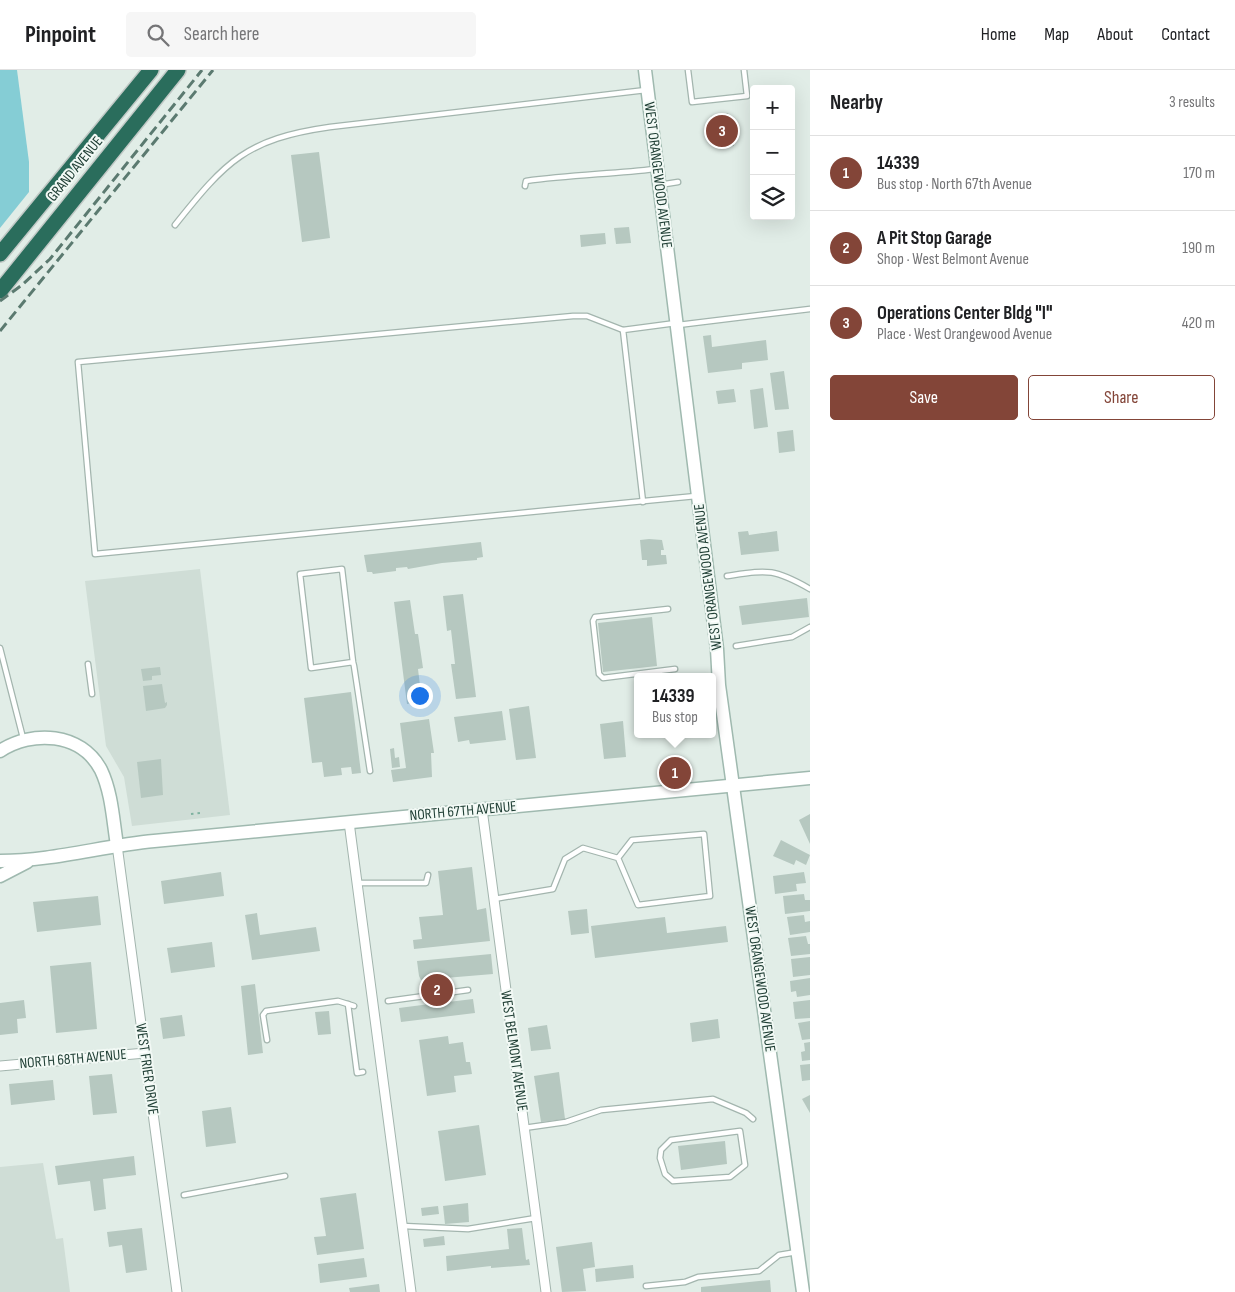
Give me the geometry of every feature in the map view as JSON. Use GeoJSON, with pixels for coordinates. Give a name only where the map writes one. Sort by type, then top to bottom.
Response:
{"type":"FeatureCollection","features":[{"type":"Feature","properties":{"kind":"highway","name":"GRAND AVENUE"},"geometry":{"type":"LineString","coordinates":[[0,254],[151,70]]}},
{"type":"Feature","properties":{"kind":"highway","name":"GRAND AVENUE"},"geometry":{"type":"LineString","coordinates":[[0,291],[178,70]]}},
{"type":"Feature","properties":{"kind":"street","name":"WEST ORANGEWOOD AVENUE"},"geometry":{"type":"LineString","coordinates":[[645,70],[733,786],[803,1292]]}},
{"type":"Feature","properties":{"kind":"street"},"geometry":{"type":"LineString","coordinates":[[0,751],[23,739],[45,737],[66,741],[84,751],[100,769],[108,791],[117,845]]}},
{"type":"Feature","properties":{"kind":"street","name":"NORTH 67TH AVENUE"},"geometry":{"type":"LineString","coordinates":[[0,861],[29,861],[117,845],[810,778]]}},
{"type":"Feature","properties":{"kind":"street","name":"WEST BELMONT AVENUE"},"geometry":{"type":"LineString","coordinates":[[482,809],[546,1292]]}},
{"type":"Feature","properties":{"kind":"street"},"geometry":{"type":"LineString","coordinates":[[349,822],[412,1292]]}},
{"type":"Feature","properties":{"kind":"street","name":"WEST FRIER DRIVE"},"geometry":{"type":"LineString","coordinates":[[117,845],[177,1292]]}},
{"type":"Feature","properties":{"kind":"street","name":"NORTH 67TH AVENUE"},"geometry":{"type":"LineString","coordinates":[[0,876],[29,861]]}},
{"type":"Feature","properties":{"kind":"street","name":"NORTH 68TH AVENUE"},"geometry":{"type":"LineString","coordinates":[[0,1066],[145,1053]]}},
{"type":"Feature","properties":{"kind":"lane"},"geometry":{"type":"LineString","coordinates":[[688,70],[692,102],[747,96],[744,70]]}},
{"type":"Feature","properties":{"kind":"lane"},"geometry":{"type":"LineString","coordinates":[[174,225],[211,180],[240,154],[290,134],[330,127],[647,90]]}},
{"type":"Feature","properties":{"kind":"lane"},"geometry":{"type":"LineString","coordinates":[[525,186],[526,181],[602,175],[656,168]]}},
{"type":"Feature","properties":{"kind":"lane"},"geometry":{"type":"LineString","coordinates":[[658,185],[678,182]]}},
{"type":"Feature","properties":{"kind":"lane"},"geometry":{"type":"LineString","coordinates":[[698,496],[95,554],[78,362],[574,316],[587,316],[623,330],[810,309]]}},
{"type":"Feature","properties":{"kind":"lane"},"geometry":{"type":"LineString","coordinates":[[623,330],[643,502]]}},
{"type":"Feature","properties":{"kind":"lane"},"geometry":{"type":"LineString","coordinates":[[353,662],[311,668],[300,574],[342,568],[353,662],[370,771]]}},
{"type":"Feature","properties":{"kind":"lane"},"geometry":{"type":"LineString","coordinates":[[727,576],[765,570],[788,577],[810,589]]}},
{"type":"Feature","properties":{"kind":"lane"},"geometry":{"type":"LineString","coordinates":[[634,674],[603,678],[599,674],[593,621],[595,617],[668,609]]}},
{"type":"Feature","properties":{"kind":"lane"},"geometry":{"type":"LineString","coordinates":[[736,646],[792,637],[810,627]]}},
{"type":"Feature","properties":{"kind":"lane"},"geometry":{"type":"LineString","coordinates":[[0,648],[23,739]]}},
{"type":"Feature","properties":{"kind":"lane"},"geometry":{"type":"LineString","coordinates":[[88,664],[92,694]]}},
{"type":"Feature","properties":{"kind":"lane"},"geometry":{"type":"LineString","coordinates":[[643,673],[675,669]]}},
{"type":"Feature","properties":{"kind":"lane"},"geometry":{"type":"LineString","coordinates":[[704,834],[710,896],[638,905],[618,858],[632,840],[704,834]]}},
{"type":"Feature","properties":{"kind":"lane"},"geometry":{"type":"LineString","coordinates":[[494,899],[553,889],[565,859],[583,848],[618,858]]}},
{"type":"Feature","properties":{"kind":"lane"},"geometry":{"type":"LineString","coordinates":[[358,883],[426,883],[428,874]]}},
{"type":"Feature","properties":{"kind":"lane"},"geometry":{"type":"LineString","coordinates":[[388,1002],[468,990]]}},
{"type":"Feature","properties":{"kind":"lane"},"geometry":{"type":"LineString","coordinates":[[267,1040],[263,1015],[266,1011],[338,1001],[354,1006]]}},
{"type":"Feature","properties":{"kind":"lane"},"geometry":{"type":"LineString","coordinates":[[348,1004],[357,1073],[363,1072]]}},
{"type":"Feature","properties":{"kind":"lane"},"geometry":{"type":"LineString","coordinates":[[524,1128],[566,1122],[601,1110],[713,1098],[746,1113],[753,1119]]}},
{"type":"Feature","properties":{"kind":"lane"},"geometry":{"type":"LineString","coordinates":[[740,1131],[744,1165],[730,1177],[673,1181],[665,1174],[660,1158],[661,1150],[671,1140],[740,1131]]}},
{"type":"Feature","properties":{"kind":"lane"},"geometry":{"type":"LineString","coordinates":[[184,1195],[285,1176]]}},
{"type":"Feature","properties":{"kind":"lane"},"geometry":{"type":"LineString","coordinates":[[403,1226],[446,1230],[468,1229],[536,1218]]}},
{"type":"Feature","properties":{"kind":"lane"},"geometry":{"type":"LineString","coordinates":[[646,1286],[685,1282],[698,1277],[759,1271],[779,1255],[797,1252]]}},
{"type":"Feature","properties":{"kind":"path"},"geometry":{"type":"LineString","coordinates":[[191,814],[201,813]]}},
{"type":"Feature","properties":{"kind":"shaded area"},"geometry":{"type":"Polygon","coordinates":[[[200,569],[230,815],[132,826],[124,777],[106,746],[85,581],[200,569]]]}},
{"type":"Feature","properties":{"kind":"shaded area"},"geometry":{"type":"Polygon","coordinates":[[[43,1163],[56,1239],[63,1238],[70,1292],[0,1292],[0,1167],[43,1163]]]}},
{"type":"Feature","properties":{"kind":"water"},"geometry":{"type":"Polygon","coordinates":[[[0,70],[17,70],[29,162],[29,192],[0,228],[0,70]]]}},
{"type":"Feature","properties":{"kind":"building"},"geometry":{"type":"Polygon","coordinates":[[[728,113],[734,146],[716,148],[711,116],[728,113]]]}},
{"type":"Feature","properties":{"kind":"building"},"geometry":{"type":"Polygon","coordinates":[[[319,152],[330,238],[302,242],[291,155],[319,152]]]}},
{"type":"Feature","properties":{"kind":"building"},"geometry":{"type":"Polygon","coordinates":[[[629,227],[631,243],[616,244],[614,228],[629,227]]]}},
{"type":"Feature","properties":{"kind":"building"},"geometry":{"type":"Polygon","coordinates":[[[605,233],[606,244],[581,247],[580,235],[605,233]]]}},
{"type":"Feature","properties":{"kind":"building"},"geometry":{"type":"Polygon","coordinates":[[[711,335],[712,347],[766,340],[768,360],[742,363],[742,369],[708,373],[703,336],[711,335]]]}},
{"type":"Feature","properties":{"kind":"building"},"geometry":{"type":"Polygon","coordinates":[[[784,371],[789,409],[775,410],[770,373],[784,371]]]}},
{"type":"Feature","properties":{"kind":"building"},"geometry":{"type":"Polygon","coordinates":[[[763,388],[768,427],[754,429],[750,390],[763,388]]]}},
{"type":"Feature","properties":{"kind":"building"},"geometry":{"type":"Polygon","coordinates":[[[734,389],[736,402],[718,404],[716,391],[734,389]]]}},
{"type":"Feature","properties":{"kind":"building"},"geometry":{"type":"Polygon","coordinates":[[[793,430],[795,451],[779,453],[777,432],[793,430]]]}},
{"type":"Feature","properties":{"kind":"building"},"geometry":{"type":"Polygon","coordinates":[[[748,531],[749,535],[777,531],[779,551],[741,555],[738,532],[748,531]]]}},
{"type":"Feature","properties":{"kind":"building"},"geometry":{"type":"Polygon","coordinates":[[[640,540],[662,540],[664,550],[661,550],[661,555],[666,555],[667,564],[647,566],[647,560],[642,560],[640,540]]]}},
{"type":"Feature","properties":{"kind":"building"},"geometry":{"type":"Polygon","coordinates":[[[481,542],[483,557],[477,558],[477,560],[442,563],[408,569],[407,567],[396,568],[396,571],[373,574],[372,572],[367,572],[364,555],[481,542]]]}},
{"type":"Feature","properties":{"kind":"building"},"geometry":{"type":"Polygon","coordinates":[[[463,594],[476,697],[456,699],[451,664],[455,664],[451,630],[447,631],[443,596],[463,594]]]}},
{"type":"Feature","properties":{"kind":"building"},"geometry":{"type":"Polygon","coordinates":[[[807,598],[809,617],[742,625],[739,606],[807,598]]]}},
{"type":"Feature","properties":{"kind":"building"},"geometry":{"type":"Polygon","coordinates":[[[410,600],[423,668],[418,669],[422,702],[407,704],[394,602],[410,600]]]}},
{"type":"Feature","properties":{"kind":"building"},"geometry":{"type":"Polygon","coordinates":[[[652,617],[657,666],[603,672],[598,623],[652,617]]]}},
{"type":"Feature","properties":{"kind":"building"},"geometry":{"type":"Polygon","coordinates":[[[160,667],[161,675],[152,676],[152,680],[143,681],[141,669],[160,667]]]}},
{"type":"Feature","properties":{"kind":"building"},"geometry":{"type":"Polygon","coordinates":[[[162,684],[167,705],[165,708],[146,711],[143,686],[162,684]]]}},
{"type":"Feature","properties":{"kind":"building"},"geometry":{"type":"Polygon","coordinates":[[[351,692],[361,773],[352,774],[351,767],[341,768],[342,775],[324,777],[322,762],[312,763],[304,698],[351,692]]]}},
{"type":"Feature","properties":{"kind":"building"},"geometry":{"type":"Polygon","coordinates":[[[529,706],[536,758],[516,760],[509,709],[529,706]]]}},
{"type":"Feature","properties":{"kind":"building"},"geometry":{"type":"Polygon","coordinates":[[[502,711],[506,740],[470,744],[469,740],[458,742],[454,717],[502,711]]]}},
{"type":"Feature","properties":{"kind":"building"},"geometry":{"type":"Polygon","coordinates":[[[429,719],[434,753],[431,753],[432,777],[393,782],[391,770],[406,768],[400,723],[429,719]]]}},
{"type":"Feature","properties":{"kind":"building"},"geometry":{"type":"Polygon","coordinates":[[[623,721],[626,757],[604,759],[600,724],[623,721]]]}},
{"type":"Feature","properties":{"kind":"building"},"geometry":{"type":"Polygon","coordinates":[[[394,748],[395,758],[399,757],[400,767],[392,768],[390,749],[394,748]]]}},
{"type":"Feature","properties":{"kind":"building"},"geometry":{"type":"Polygon","coordinates":[[[161,759],[163,795],[141,798],[137,762],[161,759]]]}},
{"type":"Feature","properties":{"kind":"building"},"geometry":{"type":"Polygon","coordinates":[[[810,814],[810,844],[799,820],[810,814]]]}},
{"type":"Feature","properties":{"kind":"building"},"geometry":{"type":"Polygon","coordinates":[[[781,840],[810,855],[806,865],[796,860],[794,865],[773,856],[781,840]]]}},
{"type":"Feature","properties":{"kind":"building"},"geometry":{"type":"Polygon","coordinates":[[[472,867],[477,910],[486,908],[490,941],[414,949],[413,940],[422,939],[419,917],[443,915],[438,871],[472,867]]]}},
{"type":"Feature","properties":{"kind":"building"},"geometry":{"type":"Polygon","coordinates":[[[221,872],[224,896],[164,904],[161,881],[221,872]]]}},
{"type":"Feature","properties":{"kind":"building"},"geometry":{"type":"Polygon","coordinates":[[[804,872],[806,883],[796,884],[797,891],[775,894],[773,876],[804,872]]]}},
{"type":"Feature","properties":{"kind":"building"},"geometry":{"type":"Polygon","coordinates":[[[804,894],[805,900],[810,900],[810,911],[785,914],[783,896],[804,894]]]}},
{"type":"Feature","properties":{"kind":"building"},"geometry":{"type":"Polygon","coordinates":[[[98,896],[101,925],[37,932],[33,902],[98,896]]]}},
{"type":"Feature","properties":{"kind":"building"},"geometry":{"type":"Polygon","coordinates":[[[587,909],[589,933],[571,935],[568,911],[587,909]]]}},
{"type":"Feature","properties":{"kind":"building"},"geometry":{"type":"Polygon","coordinates":[[[257,913],[260,935],[316,927],[320,951],[252,960],[245,915],[257,913]]]}},
{"type":"Feature","properties":{"kind":"building"},"geometry":{"type":"Polygon","coordinates":[[[804,915],[805,922],[810,921],[810,932],[790,935],[787,917],[804,915]]]}},
{"type":"Feature","properties":{"kind":"building"},"geometry":{"type":"Polygon","coordinates":[[[665,917],[667,933],[726,926],[728,942],[595,958],[591,926],[665,917]]]}},
{"type":"Feature","properties":{"kind":"building"},"geometry":{"type":"Polygon","coordinates":[[[806,936],[808,944],[810,944],[810,954],[791,956],[788,938],[806,936]]]}},
{"type":"Feature","properties":{"kind":"building"},"geometry":{"type":"Polygon","coordinates":[[[212,942],[215,967],[171,973],[167,948],[212,942]]]}},
{"type":"Feature","properties":{"kind":"building"},"geometry":{"type":"Polygon","coordinates":[[[491,954],[493,974],[421,980],[419,976],[417,961],[491,954]]]}},
{"type":"Feature","properties":{"kind":"building"},"geometry":{"type":"Polygon","coordinates":[[[810,957],[810,975],[793,977],[791,959],[810,957]]]}},
{"type":"Feature","properties":{"kind":"building"},"geometry":{"type":"Polygon","coordinates":[[[91,962],[97,1029],[56,1033],[50,966],[91,962]]]}},
{"type":"Feature","properties":{"kind":"building"},"geometry":{"type":"Polygon","coordinates":[[[810,978],[810,995],[797,997],[796,991],[791,992],[790,981],[810,978]]]}},
{"type":"Feature","properties":{"kind":"building"},"geometry":{"type":"Polygon","coordinates":[[[255,984],[263,1053],[248,1055],[241,986],[255,984]]]}},
{"type":"Feature","properties":{"kind":"building"},"geometry":{"type":"Polygon","coordinates":[[[439,996],[440,1003],[473,999],[475,1013],[401,1022],[399,1008],[430,1004],[429,997],[439,996]]]}},
{"type":"Feature","properties":{"kind":"building"},"geometry":{"type":"Polygon","coordinates":[[[24,1000],[26,1018],[17,1019],[18,1033],[0,1035],[0,1003],[24,1000]]]}},
{"type":"Feature","properties":{"kind":"building"},"geometry":{"type":"Polygon","coordinates":[[[810,1000],[810,1018],[795,1019],[793,1002],[810,1000]]]}},
{"type":"Feature","properties":{"kind":"building"},"geometry":{"type":"Polygon","coordinates":[[[329,1011],[331,1034],[318,1035],[315,1012],[329,1011]]]}},
{"type":"Feature","properties":{"kind":"building"},"geometry":{"type":"Polygon","coordinates":[[[182,1015],[185,1036],[163,1039],[160,1018],[182,1015]]]}},
{"type":"Feature","properties":{"kind":"building"},"geometry":{"type":"Polygon","coordinates":[[[718,1019],[720,1038],[692,1042],[690,1023],[718,1019]]]}},
{"type":"Feature","properties":{"kind":"building"},"geometry":{"type":"Polygon","coordinates":[[[810,1021],[810,1039],[802,1040],[798,1023],[810,1021]]]}},
{"type":"Feature","properties":{"kind":"building"},"geometry":{"type":"Polygon","coordinates":[[[547,1025],[551,1049],[531,1051],[528,1028],[547,1025]]]}},
{"type":"Feature","properties":{"kind":"building"},"geometry":{"type":"Polygon","coordinates":[[[448,1036],[449,1044],[463,1042],[466,1062],[470,1062],[472,1074],[454,1076],[456,1092],[427,1096],[419,1040],[448,1036]]]}},
{"type":"Feature","properties":{"kind":"building"},"geometry":{"type":"Polygon","coordinates":[[[810,1042],[810,1060],[802,1061],[801,1052],[805,1051],[804,1043],[810,1042]]]}},
{"type":"Feature","properties":{"kind":"building"},"geometry":{"type":"Polygon","coordinates":[[[810,1064],[810,1080],[802,1081],[800,1065],[810,1064]]]}},
{"type":"Feature","properties":{"kind":"building"},"geometry":{"type":"Polygon","coordinates":[[[559,1072],[565,1119],[541,1122],[534,1076],[559,1072]]]}},
{"type":"Feature","properties":{"kind":"building"},"geometry":{"type":"Polygon","coordinates":[[[112,1074],[117,1113],[93,1115],[89,1076],[112,1074]]]}},
{"type":"Feature","properties":{"kind":"building"},"geometry":{"type":"Polygon","coordinates":[[[53,1080],[55,1100],[11,1105],[9,1084],[53,1080]]]}},
{"type":"Feature","properties":{"kind":"building"},"geometry":{"type":"Polygon","coordinates":[[[810,1095],[810,1113],[802,1099],[810,1095]]]}},
{"type":"Feature","properties":{"kind":"building"},"geometry":{"type":"Polygon","coordinates":[[[231,1107],[236,1143],[206,1147],[202,1111],[231,1107]]]}},
{"type":"Feature","properties":{"kind":"building"},"geometry":{"type":"Polygon","coordinates":[[[479,1125],[486,1175],[445,1181],[438,1131],[479,1125]]]}},
{"type":"Feature","properties":{"kind":"building"},"geometry":{"type":"Polygon","coordinates":[[[725,1141],[727,1164],[681,1170],[678,1146],[725,1141]]]}},
{"type":"Feature","properties":{"kind":"building"},"geometry":{"type":"Polygon","coordinates":[[[134,1156],[136,1175],[103,1179],[106,1209],[94,1211],[90,1181],[58,1185],[55,1166],[134,1156]]]}},
{"type":"Feature","properties":{"kind":"building"},"geometry":{"type":"Polygon","coordinates":[[[356,1193],[364,1249],[317,1255],[314,1237],[326,1236],[320,1198],[356,1193]]]}},
{"type":"Feature","properties":{"kind":"building"},"geometry":{"type":"Polygon","coordinates":[[[468,1203],[469,1222],[445,1224],[443,1206],[468,1203]]]}},
{"type":"Feature","properties":{"kind":"building"},"geometry":{"type":"Polygon","coordinates":[[[438,1206],[439,1214],[422,1216],[421,1208],[438,1206]]]}},
{"type":"Feature","properties":{"kind":"building"},"geometry":{"type":"Polygon","coordinates":[[[142,1228],[147,1270],[126,1273],[122,1245],[109,1247],[107,1232],[142,1228]]]}},
{"type":"Feature","properties":{"kind":"building"},"geometry":{"type":"Polygon","coordinates":[[[522,1228],[526,1260],[529,1259],[530,1265],[491,1268],[491,1266],[447,1271],[446,1256],[509,1249],[507,1229],[522,1228]]]}},
{"type":"Feature","properties":{"kind":"building"},"geometry":{"type":"Polygon","coordinates":[[[444,1236],[445,1245],[424,1247],[423,1239],[444,1236]]]}},
{"type":"Feature","properties":{"kind":"building"},"geometry":{"type":"Polygon","coordinates":[[[592,1242],[595,1267],[583,1269],[586,1291],[562,1292],[556,1247],[592,1242]]]}},
{"type":"Feature","properties":{"kind":"building"},"geometry":{"type":"Polygon","coordinates":[[[364,1258],[367,1277],[320,1283],[318,1264],[364,1258]]]}},
{"type":"Feature","properties":{"kind":"building"},"geometry":{"type":"Polygon","coordinates":[[[633,1265],[634,1278],[596,1282],[595,1269],[633,1265]]]}},
{"type":"Feature","properties":{"kind":"building"},"geometry":{"type":"Polygon","coordinates":[[[770,1280],[771,1292],[701,1292],[701,1287],[770,1280]]]}},
{"type":"Feature","properties":{"kind":"building"},"geometry":{"type":"Polygon","coordinates":[[[379,1284],[380,1292],[350,1292],[349,1288],[379,1284]]]}},
{"type":"Feature","properties":{"kind":"railway"},"geometry":{"type":"LineString","coordinates":[[0,301],[22,285],[50,259],[202,70]]}},
{"type":"Feature","properties":{"kind":"railway"},"geometry":{"type":"LineString","coordinates":[[0,331],[213,70]]}},
{"type":"Feature","properties":{"kind":"place","name":"Operations Center Bldg \"I\""},"geometry":{"type":"Point","coordinates":[722,131]}},
{"type":"Feature","properties":{"kind":"place","name":"14339"},"geometry":{"type":"Point","coordinates":[675,773]}},
{"type":"Feature","properties":{"kind":"place","name":"A Pit Stop Garage"},"geometry":{"type":"Point","coordinates":[437,990]}}]}
